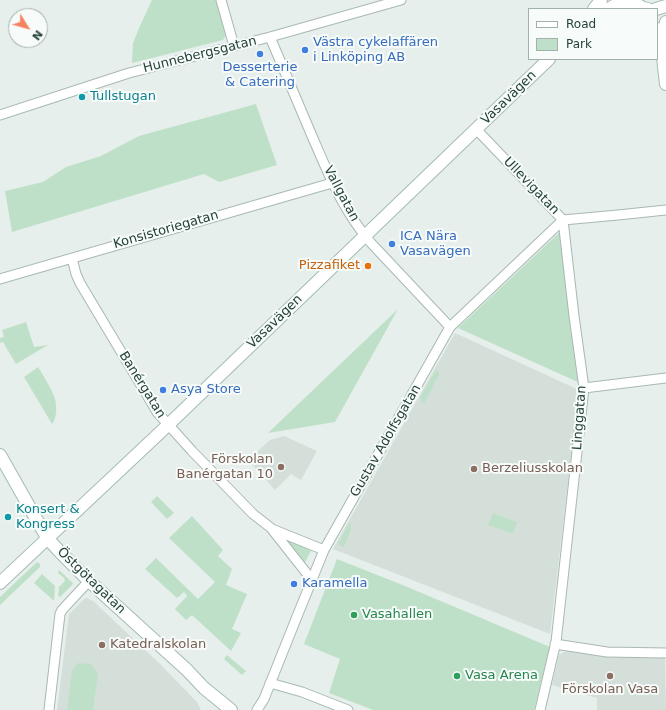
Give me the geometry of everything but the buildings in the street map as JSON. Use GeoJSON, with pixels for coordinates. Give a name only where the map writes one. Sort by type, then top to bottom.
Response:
{"type":"FeatureCollection","features":[{"type":"Feature","properties":{"kind":"main road"},"geometry":{"type":"LineString","coordinates":[[595,8],[601,0]]}},
{"type":"Feature","properties":{"kind":"main road"},"geometry":{"type":"LineString","coordinates":[[610,8],[619,3],[640,6]]}},
{"type":"Feature","properties":{"kind":"main road"},"geometry":{"type":"LineString","coordinates":[[666,22],[659,35],[666,84]]}},
{"type":"Feature","properties":{"kind":"main road","name":"Vasavägen"},"geometry":{"type":"LineString","coordinates":[[0,583],[168,425],[548,60]]}},
{"type":"Feature","properties":{"kind":"main road","name":"Östgötagatan"},"geometry":{"type":"LineString","coordinates":[[0,456],[48,539],[90,581],[187,670],[204,688],[231,710]]}},
{"type":"Feature","properties":{"kind":"main road","name":"Östgötagatan"},"geometry":{"type":"LineString","coordinates":[[204,688],[217,710]]}},
{"type":"Feature","properties":{"kind":"street"},"geometry":{"type":"LineString","coordinates":[[221,0],[234,46]]}},
{"type":"Feature","properties":{"kind":"street","name":"Hunnebergsgatan"},"geometry":{"type":"LineString","coordinates":[[0,114],[129,73],[270,37],[401,0]]}},
{"type":"Feature","properties":{"kind":"street","name":"Vallgatan"},"geometry":{"type":"LineString","coordinates":[[270,37],[332,183],[349,213],[365,236],[450,327]]}},
{"type":"Feature","properties":{"kind":"street","name":"Ullevigatan"},"geometry":{"type":"LineString","coordinates":[[476,129],[563,220],[666,210]]}},
{"type":"Feature","properties":{"kind":"street","name":"Konsistoriegatan"},"geometry":{"type":"LineString","coordinates":[[0,279],[332,183]]}},
{"type":"Feature","properties":{"kind":"street","name":"Gustav Adolfsgatan"},"geometry":{"type":"LineString","coordinates":[[257,710],[264,698],[324,550],[450,327],[563,220]]}},
{"type":"Feature","properties":{"kind":"street","name":"Linggatan"},"geometry":{"type":"LineString","coordinates":[[540,710],[555,644],[584,388],[563,220]]}},
{"type":"Feature","properties":{"kind":"street","name":"Banérgatan"},"geometry":{"type":"LineString","coordinates":[[72,258],[80,283],[157,412],[253,514],[271,528],[312,580]]}},
{"type":"Feature","properties":{"kind":"street"},"geometry":{"type":"LineString","coordinates":[[584,388],[666,378]]}},
{"type":"Feature","properties":{"kind":"street","name":"Banérgatan"},"geometry":{"type":"LineString","coordinates":[[271,528],[324,550]]}},
{"type":"Feature","properties":{"kind":"street"},"geometry":{"type":"LineString","coordinates":[[49,710],[60,614],[62,610],[90,581]]}},
{"type":"Feature","properties":{"kind":"street"},"geometry":{"type":"LineString","coordinates":[[555,644],[607,652],[666,653]]}},
{"type":"Feature","properties":{"kind":"street"},"geometry":{"type":"LineString","coordinates":[[270,683],[302,692],[348,710]]}},
{"type":"Feature","properties":{"kind":"street","name":"Gustav Adolfsgatan"},"geometry":{"type":"LineString","coordinates":[[263,710],[264,698]]}},
{"type":"Feature","properties":{"kind":"shaded area","name":"Berzeliusskolan"},"geometry":{"type":"Polygon","coordinates":[[[455,333],[579,390],[550,634],[333,549],[455,333]]]}},
{"type":"Feature","properties":{"kind":"shaded area","name":"Förskolan Banérgatan 10"},"geometry":{"type":"Polygon","coordinates":[[[284,436],[317,451],[301,480],[291,474],[275,490],[248,460],[270,440],[284,436]]]}},
{"type":"Feature","properties":{"kind":"shaded area","name":"Katedralskolan"},"geometry":{"type":"Polygon","coordinates":[[[87,598],[93,601],[158,662],[197,702],[201,710],[57,710],[69,614],[84,599],[87,598]]]}},
{"type":"Feature","properties":{"kind":"shaded area","name":"Förskolan Vasa"},"geometry":{"type":"Polygon","coordinates":[[[566,651],[605,657],[665,658],[666,710],[597,710],[597,698],[552,685],[559,655],[566,651]]]}},
{"type":"Feature","properties":{"kind":"green space"},"geometry":{"type":"Polygon","coordinates":[[[152,0],[216,0],[226,30],[226,35],[223,40],[132,63],[133,43],[152,0]]]}},
{"type":"Feature","properties":{"kind":"green space"},"geometry":{"type":"Polygon","coordinates":[[[256,104],[277,165],[219,182],[204,174],[12,232],[5,191],[43,182],[66,167],[101,156],[139,136],[256,104]]]}},
{"type":"Feature","properties":{"kind":"green space"},"geometry":{"type":"Polygon","coordinates":[[[562,230],[580,383],[458,328],[562,230]]]}},
{"type":"Feature","properties":{"kind":"green space"},"geometry":{"type":"Polygon","coordinates":[[[398,309],[335,422],[268,433],[398,309]]]}},
{"type":"Feature","properties":{"kind":"green space"},"geometry":{"type":"Polygon","coordinates":[[[26,322],[34,347],[48,345],[16,364],[3,342],[0,343],[0,338],[4,337],[2,330],[26,322]]]}},
{"type":"Feature","properties":{"kind":"green space"},"geometry":{"type":"Polygon","coordinates":[[[38,367],[50,387],[55,399],[56,412],[55,419],[52,424],[24,377],[38,367]]]}},
{"type":"Feature","properties":{"kind":"green space"},"geometry":{"type":"Polygon","coordinates":[[[436,370],[440,373],[424,403],[420,398],[436,370]]]}},
{"type":"Feature","properties":{"kind":"green space"},"geometry":{"type":"Polygon","coordinates":[[[157,496],[174,513],[167,519],[151,502],[157,496]]]}},
{"type":"Feature","properties":{"kind":"green space"},"geometry":{"type":"Polygon","coordinates":[[[493,513],[517,522],[513,534],[488,525],[493,513]]]}},
{"type":"Feature","properties":{"kind":"green space"},"geometry":{"type":"Polygon","coordinates":[[[192,516],[223,550],[218,556],[232,569],[226,585],[247,594],[232,629],[241,633],[231,651],[192,615],[186,620],[175,609],[187,596],[184,592],[177,598],[145,569],[156,558],[198,599],[215,582],[169,538],[192,516]]]}},
{"type":"Feature","properties":{"kind":"green space"},"geometry":{"type":"Polygon","coordinates":[[[349,523],[351,524],[351,530],[343,547],[338,544],[349,523]]]}},
{"type":"Feature","properties":{"kind":"green space"},"geometry":{"type":"Polygon","coordinates":[[[280,533],[311,551],[305,562],[278,535],[280,533]]]}},
{"type":"Feature","properties":{"kind":"green space","name":"Vasa Arena"},"geometry":{"type":"Polygon","coordinates":[[[337,559],[550,647],[534,710],[373,710],[329,693],[340,659],[304,644],[337,559]]]}},
{"type":"Feature","properties":{"kind":"green space"},"geometry":{"type":"Polygon","coordinates":[[[37,562],[40,564],[40,567],[0,605],[0,597],[37,562]]]}},
{"type":"Feature","properties":{"kind":"green space"},"geometry":{"type":"Polygon","coordinates":[[[59,570],[73,583],[60,597],[58,596],[59,587],[65,581],[64,578],[58,573],[59,570]]]}},
{"type":"Feature","properties":{"kind":"green space"},"geometry":{"type":"Polygon","coordinates":[[[42,574],[55,586],[54,601],[34,583],[42,574]]]}},
{"type":"Feature","properties":{"kind":"green space"},"geometry":{"type":"Polygon","coordinates":[[[227,655],[246,671],[242,675],[224,659],[227,655]]]}},
{"type":"Feature","properties":{"kind":"green space"},"geometry":{"type":"Polygon","coordinates":[[[78,663],[91,664],[98,674],[93,710],[67,710],[72,671],[78,663]]]}},
{"type":"Feature","properties":{"kind":"place","name":"Västra cykelaffären i Linköping AB"},"geometry":{"type":"Point","coordinates":[305,50]}},
{"type":"Feature","properties":{"kind":"place","name":"Desserterie & Catering"},"geometry":{"type":"Point","coordinates":[260,54]}},
{"type":"Feature","properties":{"kind":"place","name":"Tullstugan"},"geometry":{"type":"Point","coordinates":[82,97]}},
{"type":"Feature","properties":{"kind":"place","name":"ICA Nära Vasavägen"},"geometry":{"type":"Point","coordinates":[392,244]}},
{"type":"Feature","properties":{"kind":"place","name":"Pizzafiket"},"geometry":{"type":"Point","coordinates":[368,266]}},
{"type":"Feature","properties":{"kind":"place","name":"Asya Store"},"geometry":{"type":"Point","coordinates":[163,390]}},
{"type":"Feature","properties":{"kind":"place","name":"Förskolan Banérgatan 10"},"geometry":{"type":"Point","coordinates":[281,467]}},
{"type":"Feature","properties":{"kind":"place","name":"Berzeliusskolan"},"geometry":{"type":"Point","coordinates":[474,469]}},
{"type":"Feature","properties":{"kind":"place","name":"Konsert & Kongress"},"geometry":{"type":"Point","coordinates":[8,517]}},
{"type":"Feature","properties":{"kind":"place","name":"Karamella"},"geometry":{"type":"Point","coordinates":[294,584]}},
{"type":"Feature","properties":{"kind":"place","name":"Vasahallen"},"geometry":{"type":"Point","coordinates":[354,615]}},
{"type":"Feature","properties":{"kind":"place","name":"Katedralskolan"},"geometry":{"type":"Point","coordinates":[102,645]}},
{"type":"Feature","properties":{"kind":"place","name":"Vasa Arena"},"geometry":{"type":"Point","coordinates":[457,676]}},
{"type":"Feature","properties":{"kind":"place","name":"Förskolan Vasa"},"geometry":{"type":"Point","coordinates":[610,676]}}]}
